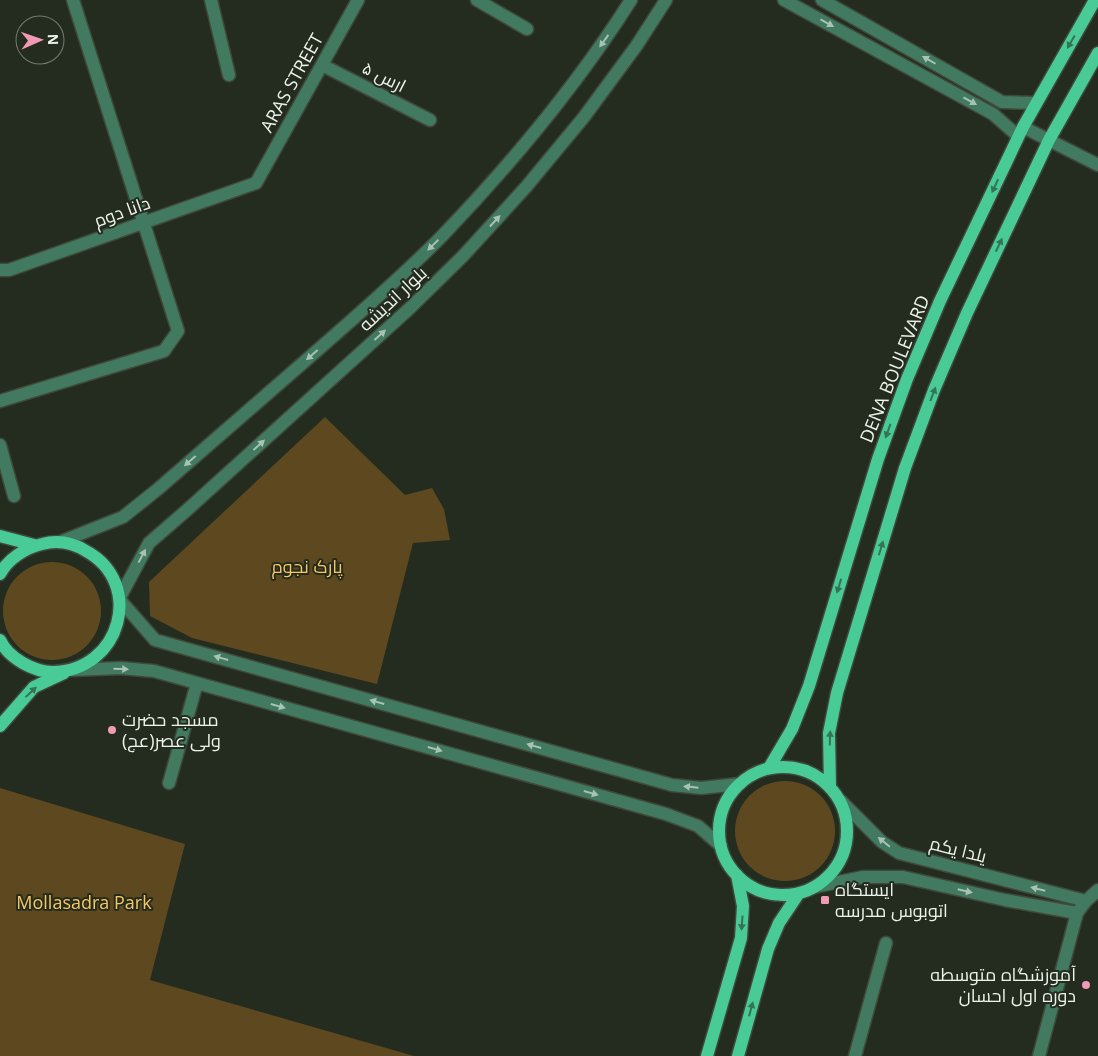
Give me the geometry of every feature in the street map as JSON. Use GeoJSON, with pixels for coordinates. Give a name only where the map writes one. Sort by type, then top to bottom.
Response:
{"type":"FeatureCollection","features":[{"type":"Feature","properties":{"kind":"main road","name":"DENA BOULEVARD"},"geometry":{"type":"LineString","coordinates":[[769,768],[792,729],[809,686],[878,459],[907,379],[940,301],[1021,131],[1095,0]]}},
{"type":"Feature","properties":{"kind":"main road"},"geometry":{"type":"LineString","coordinates":[[830,786],[829,733],[837,693],[905,468],[934,390],[963,322],[1049,140],[1098,53]]}},
{"type":"Feature","properties":{"kind":"main road"},"geometry":{"type":"LineString","coordinates":[[0,536],[34,546]]}},
{"type":"Feature","properties":{"kind":"main road"},"geometry":{"type":"LineString","coordinates":[[0,574],[17,555],[47,542],[60,542],[78,546],[93,554],[106,567],[115,582],[119,599],[119,618],[114,636],[103,651],[89,663],[34,688],[0,726]]}},
{"type":"Feature","properties":{"kind":"main road"},"geometry":{"type":"LineString","coordinates":[[0,640],[15,658],[32,668],[52,672],[72,670]]}},
{"type":"Feature","properties":{"kind":"main road"},"geometry":{"type":"LineString","coordinates":[[785,766],[802,769],[817,776],[830,786],[840,800],[846,819],[847,839],[841,858],[830,875],[814,887],[799,893],[782,895],[750,886],[737,875],[727,862],[721,846],[719,829],[722,812],[729,797],[739,784],[753,774],[769,768],[785,766]]}},
{"type":"Feature","properties":{"kind":"main road"},"geometry":{"type":"LineString","coordinates":[[707,1056],[741,938],[743,906],[737,875]]}},
{"type":"Feature","properties":{"kind":"main road"},"geometry":{"type":"LineString","coordinates":[[738,1056],[768,949],[779,923],[799,893]]}},
{"type":"Feature","properties":{"kind":"street"},"geometry":{"type":"LineString","coordinates":[[0,401],[164,351],[178,331],[73,0]]}},
{"type":"Feature","properties":{"kind":"street"},"geometry":{"type":"LineString","coordinates":[[211,0],[229,75]]}},
{"type":"Feature","properties":{"kind":"street","name":"ARAS STREET"},"geometry":{"type":"LineString","coordinates":[[256,183],[358,0]]}},
{"type":"Feature","properties":{"kind":"street"},"geometry":{"type":"LineString","coordinates":[[477,0],[526,29]]}},
{"type":"Feature","properties":{"kind":"street","name":"بلوار اندیشه"},"geometry":{"type":"LineString","coordinates":[[60,542],[123,517],[158,489],[390,287],[442,236],[504,168],[561,99],[631,0]]}},
{"type":"Feature","properties":{"kind":"street","name":"بلوار اندیشه"},"geometry":{"type":"LineString","coordinates":[[119,599],[149,543],[410,308],[463,256],[520,194],[584,117],[637,45],[666,0]]}},
{"type":"Feature","properties":{"kind":"street"},"geometry":{"type":"LineString","coordinates":[[784,0],[1021,131],[1049,140],[1098,165]]}},
{"type":"Feature","properties":{"kind":"street"},"geometry":{"type":"LineString","coordinates":[[822,0],[1002,102],[1036,103]]}},
{"type":"Feature","properties":{"kind":"street","name":"ارس ۵"},"geometry":{"type":"LineString","coordinates":[[322,65],[430,120]]}},
{"type":"Feature","properties":{"kind":"street","name":"دانا دوم"},"geometry":{"type":"LineString","coordinates":[[0,270],[10,270],[256,183]]}},
{"type":"Feature","properties":{"kind":"street"},"geometry":{"type":"LineString","coordinates":[[0,445],[14,496]]}},
{"type":"Feature","properties":{"kind":"street"},"geometry":{"type":"LineString","coordinates":[[119,599],[155,640],[672,785],[701,788],[739,784]]}},
{"type":"Feature","properties":{"kind":"street"},"geometry":{"type":"LineString","coordinates":[[72,670],[121,668],[154,671],[666,814],[698,826],[721,846]]}},
{"type":"Feature","properties":{"kind":"street"},"geometry":{"type":"LineString","coordinates":[[169,783],[197,683]]}},
{"type":"Feature","properties":{"kind":"street","name":"یلدا یکم"},"geometry":{"type":"LineString","coordinates":[[840,800],[882,842],[898,853],[1086,901]]}},
{"type":"Feature","properties":{"kind":"street"},"geometry":{"type":"LineString","coordinates":[[814,887],[863,877],[903,877],[1005,900],[1077,913]]}},
{"type":"Feature","properties":{"kind":"street"},"geometry":{"type":"LineString","coordinates":[[1039,1056],[1077,913],[1098,890]]}},
{"type":"Feature","properties":{"kind":"street"},"geometry":{"type":"LineString","coordinates":[[855,1056],[886,943]]}},
{"type":"Feature","properties":{"kind":"green space","name":"پارک نجوم"},"geometry":{"type":"Polygon","coordinates":[[[325,417],[405,495],[432,488],[444,509],[450,540],[413,543],[377,684],[192,638],[150,616],[149,582],[325,417]]]}},
{"type":"Feature","properties":{"kind":"green space"},"geometry":{"type":"Polygon","coordinates":[[[42,562],[62,562],[71,565],[87,576],[98,592],[101,601],[101,621],[98,630],[87,646],[71,657],[62,660],[42,660],[25,652],[11,638],[3,621],[3,601],[11,584],[25,570],[42,562]]]}},
{"type":"Feature","properties":{"kind":"green space"},"geometry":{"type":"Polygon","coordinates":[[[775,781],[795,781],[804,784],[821,795],[832,812],[835,821],[835,841],[832,850],[821,867],[804,878],[795,881],[775,881],[757,873],[743,859],[735,841],[735,821],[743,803],[757,789],[775,781]]]}},
{"type":"Feature","properties":{"kind":"green space","name":"Mollasadra Park"},"geometry":{"type":"Polygon","coordinates":[[[0,788],[185,844],[150,980],[414,1056],[0,1056],[0,788]]]}},
{"type":"Feature","properties":{"kind":"place","name":"مسجد حضرت ولی عصر(عج)"},"geometry":{"type":"Point","coordinates":[112,730]}},
{"type":"Feature","properties":{"kind":"place","name":"ایستگاه اتوبوس مدرسه"},"geometry":{"type":"Point","coordinates":[825,900]}},
{"type":"Feature","properties":{"kind":"place","name":"آموزشگاه متوسطه دوره اول احسان"},"geometry":{"type":"Point","coordinates":[1086,985]}}]}
